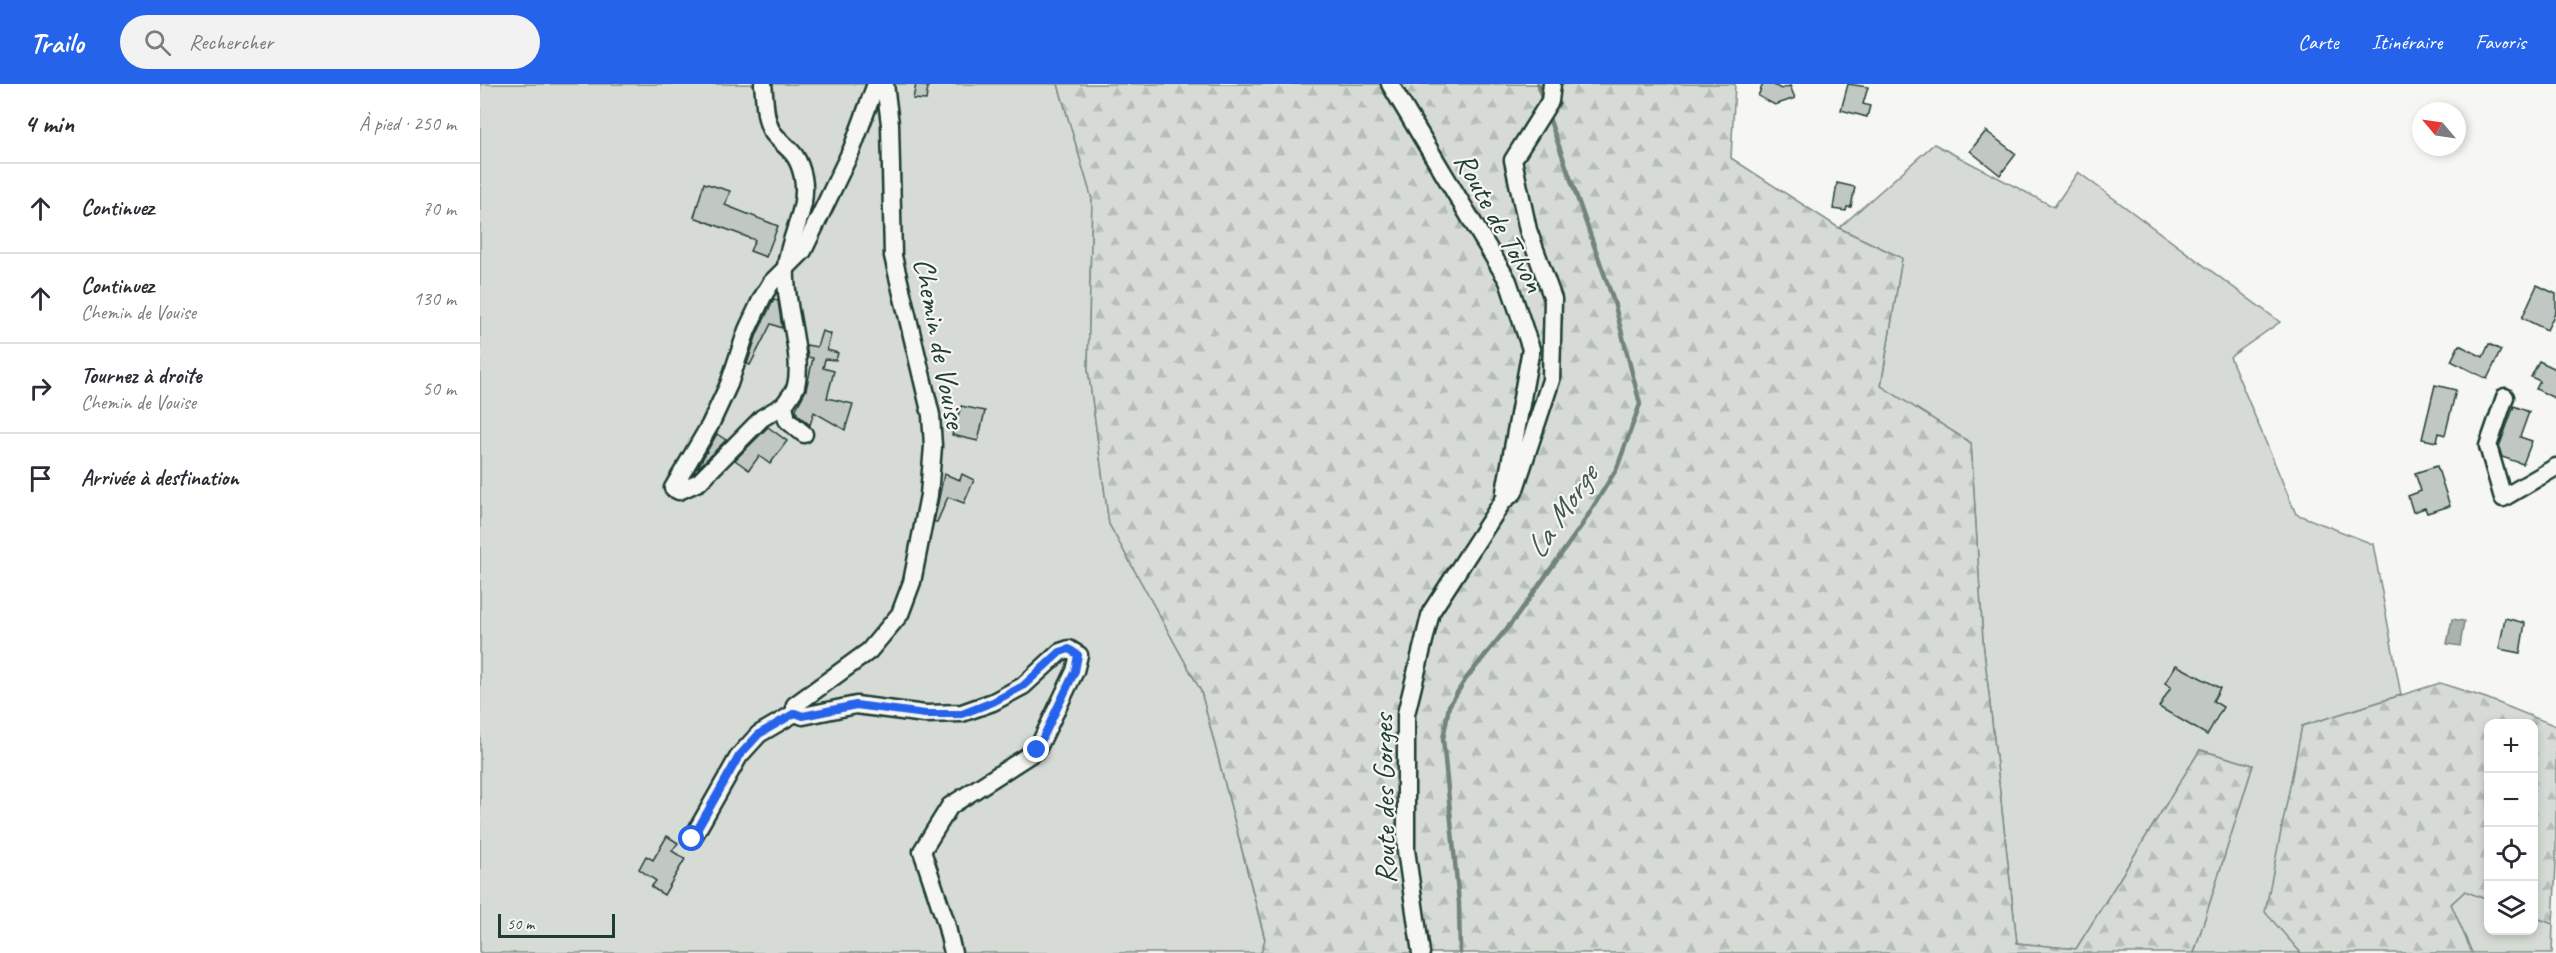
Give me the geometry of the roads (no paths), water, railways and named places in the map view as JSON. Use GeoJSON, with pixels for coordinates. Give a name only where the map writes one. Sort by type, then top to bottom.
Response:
{"type":"FeatureCollection","features":[{"type":"Feature","properties":{"kind":"street"},"geometry":{"type":"LineString","coordinates":[[763,84],[767,116],[772,132],[790,148],[799,161],[804,180],[804,203],[786,267],[796,360],[796,386],[784,405],[762,418],[699,482],[679,491],[673,488],[710,425],[729,384],[747,330],[762,298],[771,283],[786,267],[803,251],[852,149],[876,84]]}},
{"type":"Feature","properties":{"kind":"street","name":"Chemin de Vouise"},"geometry":{"type":"LineString","coordinates":[[795,713],[795,705],[868,651],[900,614],[912,582],[929,495],[933,446],[931,415],[893,255],[890,124],[885,84]]}},
{"type":"Feature","properties":{"kind":"street","name":"Route de Tolvon"},"geometry":{"type":"LineString","coordinates":[[1390,84],[1508,281],[1531,349],[1503,501]]}},
{"type":"Feature","properties":{"kind":"street","name":"Route des Gorges"},"geometry":{"type":"LineString","coordinates":[[1421,953],[1406,850],[1406,714],[1431,612],[1503,501],[1514,492],[1551,380],[1553,299],[1528,230],[1513,160],[1550,101],[1552,84]]}},
{"type":"Feature","properties":{"kind":"street"},"geometry":{"type":"LineString","coordinates":[[2505,398],[2488,446],[2503,498],[2556,467]]}},
{"type":"Feature","properties":{"kind":"street"},"geometry":{"type":"LineString","coordinates":[[784,405],[787,420],[804,434]]}},
{"type":"Feature","properties":{"kind":"street"},"geometry":{"type":"LineString","coordinates":[[692,839],[739,756],[759,734],[795,713],[803,716],[856,705],[925,714],[962,714],[993,702],[1023,686],[1060,652],[1069,649],[1078,655],[1075,671],[1037,750],[950,806],[922,850],[946,923],[953,953]]}},
{"type":"Feature","properties":{"kind":"waterway","name":"La Morge"},"geometry":{"type":"LineString","coordinates":[[1538,84],[1543,102]]}},
{"type":"Feature","properties":{"kind":"waterway","name":"La Morge"},"geometry":{"type":"LineString","coordinates":[[1460,953],[1459,903],[1443,739],[1449,706],[1465,680],[1517,616],[1582,525],[1617,468],[1640,404],[1614,302],[1548,115]]}}]}
